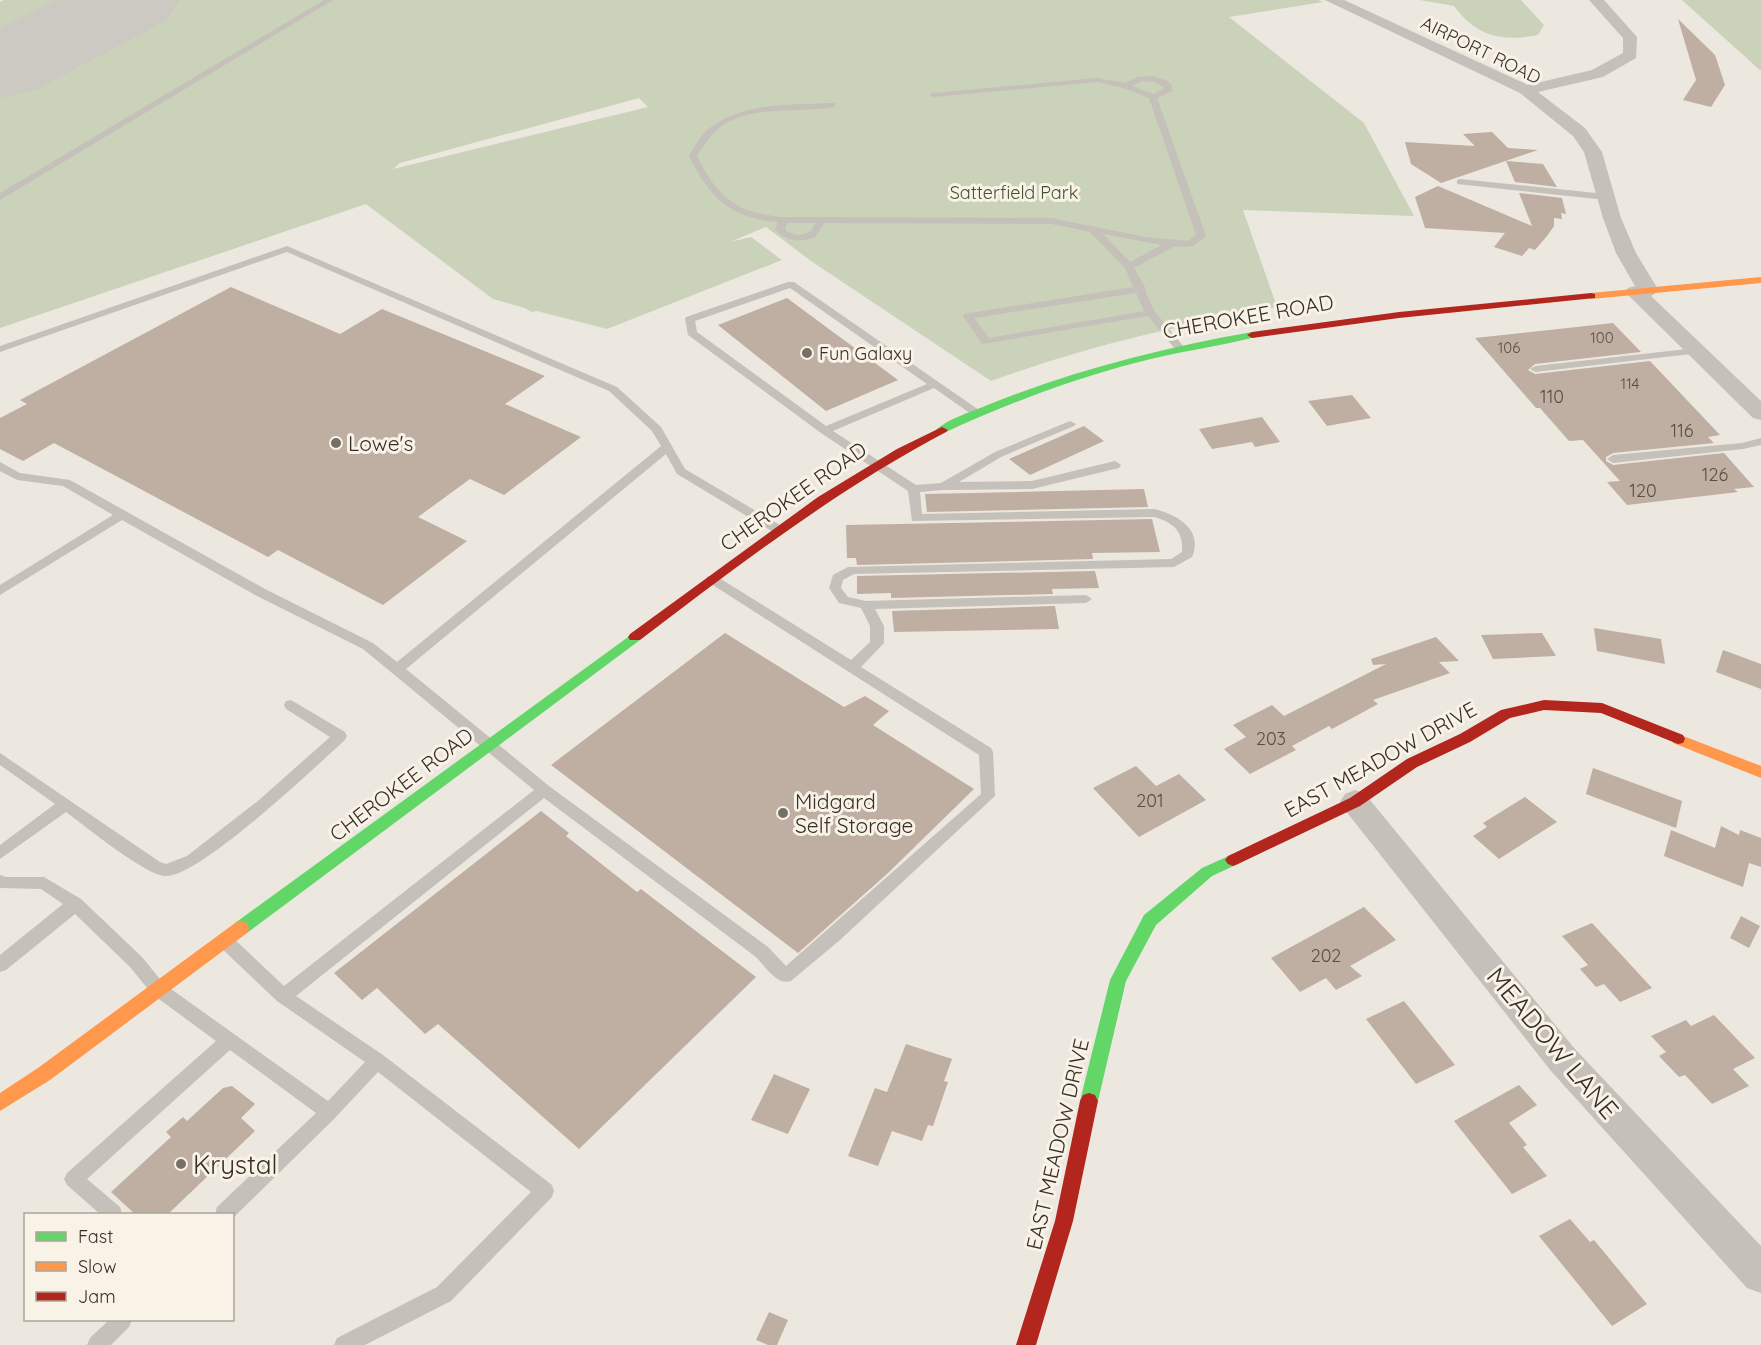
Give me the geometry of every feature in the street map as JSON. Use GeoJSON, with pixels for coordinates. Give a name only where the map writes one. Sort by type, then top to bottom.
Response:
{"type":"FeatureCollection","features":[{"type":"Feature","properties":{"kind":"main road","name":"CHEROKEE ROAD"},"geometry":{"type":"LineString","coordinates":[[0,1103],[224,941],[779,530],[874,463],[975,412],[1077,375],[1179,347],[1325,322],[1761,280]]}},
{"type":"Feature","properties":{"kind":"main road","name":"EAST MEADOW DRIVE"},"geometry":{"type":"LineString","coordinates":[[1026,1345],[1064,1221],[1096,1065],[1118,980],[1150,920],[1208,872],[1355,802],[1412,763],[1465,738],[1506,714],[1544,705],[1602,708],[1761,772]]}},
{"type":"Feature","properties":{"kind":"street","name":"AIRPORT ROAD"},"geometry":{"type":"LineString","coordinates":[[1332,0],[1526,90],[1580,132],[1593,152],[1606,197],[1642,291],[1696,351],[1761,413]]}},
{"type":"Feature","properties":{"kind":"street"},"geometry":{"type":"LineString","coordinates":[[1526,90],[1597,74],[1631,55],[1629,37],[1596,0]]}},
{"type":"Feature","properties":{"kind":"street","name":"MEADOW LANE"},"geometry":{"type":"LineString","coordinates":[[1355,802],[1563,1060],[1761,1274]]}},
{"type":"Feature","properties":{"kind":"lane"},"geometry":{"type":"LineString","coordinates":[[0,197],[329,0]]}},
{"type":"Feature","properties":{"kind":"lane"},"geometry":{"type":"LineString","coordinates":[[933,95],[1097,80],[1153,97],[1169,89],[1162,80],[1149,78],[1137,79],[1126,87]]}},
{"type":"Feature","properties":{"kind":"lane"},"geometry":{"type":"LineString","coordinates":[[832,105],[758,111],[730,118],[712,129],[693,156],[704,180],[740,212],[754,217],[783,220],[1051,221],[1090,227],[1169,245],[1189,244],[1202,236],[1153,97]]}},
{"type":"Feature","properties":{"kind":"lane"},"geometry":{"type":"LineString","coordinates":[[1460,182],[1606,197]]}},
{"type":"Feature","properties":{"kind":"lane"},"geometry":{"type":"LineString","coordinates":[[783,220],[780,230],[783,234],[797,238],[813,236],[819,230],[820,220]]}},
{"type":"Feature","properties":{"kind":"lane"},"geometry":{"type":"LineString","coordinates":[[1090,227],[1129,267],[1150,313],[1179,347]]}},
{"type":"Feature","properties":{"kind":"lane"},"geometry":{"type":"LineString","coordinates":[[1129,267],[1169,245]]}},
{"type":"Feature","properties":{"kind":"lane"},"geometry":{"type":"LineString","coordinates":[[0,349],[287,249],[613,388],[657,429],[681,471],[779,530]]}},
{"type":"Feature","properties":{"kind":"lane"},"geometry":{"type":"LineString","coordinates":[[975,412],[791,284],[690,319],[692,333],[825,431],[915,489],[943,486],[1032,485],[1115,465]]}},
{"type":"Feature","properties":{"kind":"lane"},"geometry":{"type":"LineString","coordinates":[[1141,289],[968,316],[986,342],[1150,313]]}},
{"type":"Feature","properties":{"kind":"lane"},"geometry":{"type":"LineString","coordinates":[[1535,369],[1696,351]]}},
{"type":"Feature","properties":{"kind":"lane"},"geometry":{"type":"LineString","coordinates":[[825,431],[935,384]]}},
{"type":"Feature","properties":{"kind":"lane"},"geometry":{"type":"LineString","coordinates":[[943,486],[999,454],[1070,424]]}},
{"type":"Feature","properties":{"kind":"lane"},"geometry":{"type":"LineString","coordinates":[[1613,459],[1743,446],[1761,441]]}},
{"type":"Feature","properties":{"kind":"lane"},"geometry":{"type":"LineString","coordinates":[[396,670],[667,447]]}},
{"type":"Feature","properties":{"kind":"lane"},"geometry":{"type":"LineString","coordinates":[[0,466],[17,476],[66,483],[121,516],[368,646],[544,790],[762,952],[785,976],[834,935],[988,796],[986,752],[712,579]]}},
{"type":"Feature","properties":{"kind":"lane"},"geometry":{"type":"LineString","coordinates":[[915,489],[916,518],[1154,513],[1172,516],[1184,527],[1190,545],[1188,554],[1174,563],[852,570],[837,578],[835,588],[844,600],[866,605],[1086,599]]}},
{"type":"Feature","properties":{"kind":"lane"},"geometry":{"type":"LineString","coordinates":[[0,591],[121,516]]}},
{"type":"Feature","properties":{"kind":"lane"},"geometry":{"type":"LineString","coordinates":[[851,668],[877,643],[877,626],[866,605]]}},
{"type":"Feature","properties":{"kind":"lane"},"geometry":{"type":"LineString","coordinates":[[0,758],[155,867],[166,870],[178,868],[192,861],[264,804],[340,736],[291,705]]}},
{"type":"Feature","properties":{"kind":"lane"},"geometry":{"type":"LineString","coordinates":[[283,996],[544,790]]}},
{"type":"Feature","properties":{"kind":"lane"},"geometry":{"type":"LineString","coordinates":[[0,853],[66,804]]}},
{"type":"Feature","properties":{"kind":"lane"},"geometry":{"type":"LineString","coordinates":[[1,883],[44,883],[75,904],[136,962],[158,989],[329,1112]]}},
{"type":"Feature","properties":{"kind":"lane"},"geometry":{"type":"LineString","coordinates":[[0,966],[75,904]]}},
{"type":"Feature","properties":{"kind":"lane"},"geometry":{"type":"LineString","coordinates":[[224,941],[283,996],[377,1061],[545,1191],[444,1294],[344,1345]]}},
{"type":"Feature","properties":{"kind":"lane"},"geometry":{"type":"LineString","coordinates":[[111,1213],[73,1179],[230,1040]]}},
{"type":"Feature","properties":{"kind":"lane"},"geometry":{"type":"LineString","coordinates":[[226,1213],[329,1112],[377,1061]]}},
{"type":"Feature","properties":{"kind":"lane"},"geometry":{"type":"LineString","coordinates":[[97,1345],[121,1321]]}},
{"type":"Feature","properties":{"kind":"green space"},"geometry":{"type":"Polygon","coordinates":[[[4,0],[99,0],[0,47],[0,2],[4,0]]]}},
{"type":"Feature","properties":{"kind":"green space","name":"Satterfield Park"},"geometry":{"type":"Polygon","coordinates":[[[164,0],[1318,0],[1323,2],[1229,17],[1364,123],[1414,216],[1243,210],[1277,307],[1133,338],[1062,357],[991,381],[811,261],[766,227],[730,242],[751,237],[782,260],[607,329],[537,311],[531,312],[525,308],[493,299],[366,204],[0,328],[0,92],[40,71],[45,61],[164,0]],[[639,98],[400,163],[393,169],[648,107],[639,98]]]}},
{"type":"Feature","properties":{"kind":"green space"},"geometry":{"type":"Polygon","coordinates":[[[1420,0],[1521,0],[1544,25],[1538,35],[1513,38],[1491,35],[1472,25],[1454,6],[1420,0]]]}},
{"type":"Feature","properties":{"kind":"green space"},"geometry":{"type":"Polygon","coordinates":[[[1682,0],[1761,0],[1761,71],[1682,0]]]}},
{"type":"Feature","properties":{"kind":"building"},"geometry":{"type":"Polygon","coordinates":[[[1678,19],[1715,55],[1725,85],[1711,107],[1683,100],[1696,80],[1678,19]]]}},
{"type":"Feature","properties":{"kind":"building"},"geometry":{"type":"Polygon","coordinates":[[[1492,132],[1508,148],[1538,150],[1441,183],[1411,164],[1405,142],[1475,146],[1463,134],[1492,132]]]}},
{"type":"Feature","properties":{"kind":"building"},"geometry":{"type":"Polygon","coordinates":[[[1506,161],[1543,164],[1557,187],[1515,182],[1506,161]]]}},
{"type":"Feature","properties":{"kind":"building"},"geometry":{"type":"Polygon","coordinates":[[[1438,186],[1532,226],[1519,193],[1562,198],[1566,214],[1561,213],[1562,219],[1554,218],[1554,226],[1547,236],[1535,250],[1529,248],[1522,256],[1494,247],[1505,233],[1425,228],[1415,197],[1438,186]]]}},
{"type":"Feature","properties":{"kind":"building","name":"Lowe's"},"geometry":{"type":"Polygon","coordinates":[[[231,287],[340,334],[382,309],[545,376],[505,404],[581,437],[504,495],[470,479],[418,517],[467,541],[383,605],[278,550],[268,557],[54,443],[23,461],[0,449],[0,418],[27,404],[20,400],[231,287]]]}},
{"type":"Feature","properties":{"kind":"building","name":"Fun Galaxy"},"geometry":{"type":"Polygon","coordinates":[[[787,298],[898,380],[826,411],[718,325],[787,298]]]}},
{"type":"Feature","properties":{"kind":"building"},"geometry":{"type":"Polygon","coordinates":[[[1613,323],[1641,352],[1535,364],[1528,370],[1535,374],[1650,361],[1720,435],[1708,437],[1714,443],[1613,453],[1606,457],[1606,461],[1613,465],[1724,453],[1754,487],[1734,489],[1738,492],[1627,505],[1607,482],[1620,481],[1583,440],[1569,441],[1540,408],[1536,408],[1475,338],[1613,323]]]}},
{"type":"Feature","properties":{"kind":"building"},"geometry":{"type":"Polygon","coordinates":[[[1352,395],[1371,418],[1327,426],[1308,401],[1352,395]]]}},
{"type":"Feature","properties":{"kind":"building"},"geometry":{"type":"Polygon","coordinates":[[[1262,417],[1280,442],[1255,447],[1252,442],[1212,449],[1199,429],[1262,417]]]}},
{"type":"Feature","properties":{"kind":"building"},"geometry":{"type":"Polygon","coordinates":[[[1084,426],[1104,441],[1030,475],[1009,459],[1084,426]]]}},
{"type":"Feature","properties":{"kind":"building"},"geometry":{"type":"Polygon","coordinates":[[[1144,489],[1148,507],[927,512],[925,494],[1144,489]]]}},
{"type":"Feature","properties":{"kind":"building"},"geometry":{"type":"Polygon","coordinates":[[[1152,519],[1160,552],[1092,553],[1093,559],[857,565],[856,558],[847,558],[846,525],[1152,519]]]}},
{"type":"Feature","properties":{"kind":"building"},"geometry":{"type":"Polygon","coordinates":[[[1095,571],[1099,588],[1052,589],[1053,594],[891,598],[891,593],[857,594],[857,576],[1095,571]]]}},
{"type":"Feature","properties":{"kind":"building"},"geometry":{"type":"Polygon","coordinates":[[[1055,606],[1059,629],[894,632],[892,611],[1055,606]]]}},
{"type":"Feature","properties":{"kind":"building"},"geometry":{"type":"Polygon","coordinates":[[[1594,628],[1661,639],[1665,664],[1597,651],[1594,628]]]}},
{"type":"Feature","properties":{"kind":"building","name":"Midgard Self Storage"},"geometry":{"type":"Polygon","coordinates":[[[725,633],[844,707],[865,696],[889,711],[873,725],[974,789],[888,873],[798,953],[551,765],[725,633]]]}},
{"type":"Feature","properties":{"kind":"building"},"geometry":{"type":"Polygon","coordinates":[[[1542,633],[1556,656],[1493,659],[1481,635],[1542,633]]]}},
{"type":"Feature","properties":{"kind":"building"},"geometry":{"type":"Polygon","coordinates":[[[1436,637],[1459,661],[1439,662],[1450,673],[1373,700],[1378,704],[1332,729],[1329,726],[1292,746],[1296,750],[1250,774],[1224,749],[1246,737],[1233,725],[1272,705],[1284,716],[1386,664],[1373,665],[1371,659],[1436,637]]]}},
{"type":"Feature","properties":{"kind":"building"},"geometry":{"type":"Polygon","coordinates":[[[1723,650],[1761,664],[1761,689],[1716,672],[1723,650]]]}},
{"type":"Feature","properties":{"kind":"building"},"geometry":{"type":"Polygon","coordinates":[[[1136,766],[1156,786],[1179,774],[1206,800],[1139,837],[1093,788],[1136,766]]]}},
{"type":"Feature","properties":{"kind":"building"},"geometry":{"type":"Polygon","coordinates":[[[1593,768],[1682,801],[1676,828],[1586,794],[1593,768]]]}},
{"type":"Feature","properties":{"kind":"building"},"geometry":{"type":"Polygon","coordinates":[[[1525,797],[1557,822],[1499,859],[1473,836],[1487,827],[1483,823],[1525,797]]]}},
{"type":"Feature","properties":{"kind":"building"},"geometry":{"type":"Polygon","coordinates":[[[541,811],[569,833],[566,836],[637,892],[641,889],[756,977],[579,1149],[438,1024],[425,1034],[377,988],[362,1000],[334,973],[541,811]]]}},
{"type":"Feature","properties":{"kind":"building"},"geometry":{"type":"Polygon","coordinates":[[[1721,826],[1739,835],[1740,830],[1761,838],[1761,867],[1749,863],[1743,887],[1664,856],[1671,830],[1715,848],[1721,826]]]}},
{"type":"Feature","properties":{"kind":"building"},"geometry":{"type":"Polygon","coordinates":[[[1364,907],[1396,940],[1350,966],[1362,976],[1336,990],[1326,978],[1300,992],[1271,958],[1364,907]]]}},
{"type":"Feature","properties":{"kind":"building"},"geometry":{"type":"Polygon","coordinates":[[[1741,916],[1760,926],[1749,948],[1730,938],[1741,916]]]}},
{"type":"Feature","properties":{"kind":"building"},"geometry":{"type":"Polygon","coordinates":[[[1592,923],[1652,988],[1620,1002],[1604,984],[1596,987],[1580,969],[1588,965],[1562,936],[1592,923]]]}},
{"type":"Feature","properties":{"kind":"building"},"geometry":{"type":"Polygon","coordinates":[[[1404,1001],[1455,1065],[1416,1084],[1366,1019],[1404,1001]]]}},
{"type":"Feature","properties":{"kind":"building"},"geometry":{"type":"Polygon","coordinates":[[[1714,1015],[1755,1058],[1733,1069],[1749,1086],[1712,1104],[1685,1075],[1679,1077],[1659,1056],[1666,1052],[1651,1036],[1686,1020],[1691,1026],[1714,1015]]]}},
{"type":"Feature","properties":{"kind":"building"},"geometry":{"type":"Polygon","coordinates":[[[906,1044],[952,1059],[944,1081],[948,1082],[933,1126],[928,1125],[922,1141],[892,1131],[878,1166],[848,1156],[875,1088],[887,1092],[906,1044]]]}},
{"type":"Feature","properties":{"kind":"building"},"geometry":{"type":"Polygon","coordinates":[[[774,1074],[810,1089],[788,1134],[751,1120],[774,1074]]]}},
{"type":"Feature","properties":{"kind":"building"},"geometry":{"type":"Polygon","coordinates":[[[1519,1085],[1537,1105],[1509,1123],[1527,1145],[1523,1147],[1547,1176],[1512,1194],[1454,1121],[1519,1085]]]}},
{"type":"Feature","properties":{"kind":"building","name":"Krystal"},"geometry":{"type":"Polygon","coordinates":[[[232,1086],[255,1104],[241,1118],[255,1131],[169,1213],[134,1213],[111,1192],[171,1137],[166,1132],[183,1117],[187,1121],[223,1088],[232,1086]]]}},
{"type":"Feature","properties":{"kind":"building"},"geometry":{"type":"Polygon","coordinates":[[[1570,1219],[1590,1242],[1594,1240],[1647,1304],[1612,1326],[1539,1236],[1570,1219]]]}},
{"type":"Feature","properties":{"kind":"building"},"geometry":{"type":"Polygon","coordinates":[[[769,1312],[788,1320],[777,1345],[768,1345],[756,1340],[769,1312]]]}},
{"type":"Feature","properties":{"kind":"runway"},"geometry":{"type":"LineString","coordinates":[[0,67],[133,0]]}},
{"type":"Feature","properties":{"kind":"traffic: fast"},"geometry":{"type":"LineString","coordinates":[[942,430],[1016,398],[1093,371],[1172,350],[1252,335]]}},
{"type":"Feature","properties":{"kind":"traffic: fast"},"geometry":{"type":"LineString","coordinates":[[241,928],[635,637]]}},
{"type":"Feature","properties":{"kind":"traffic: fast"},"geometry":{"type":"LineString","coordinates":[[1089,1101],[1118,980],[1150,920],[1207,872],[1233,860]]}},
{"type":"Feature","properties":{"kind":"traffic: slow"},"geometry":{"type":"LineString","coordinates":[[1591,296],[1761,280]]}},
{"type":"Feature","properties":{"kind":"traffic: slow"},"geometry":{"type":"LineString","coordinates":[[1678,739],[1761,772]]}},
{"type":"Feature","properties":{"kind":"traffic: slow"},"geometry":{"type":"LineString","coordinates":[[0,1103],[44,1074],[241,928]]}},
{"type":"Feature","properties":{"kind":"traffic: jam"},"geometry":{"type":"LineString","coordinates":[[1252,335],[1399,315],[1591,296]]}},
{"type":"Feature","properties":{"kind":"traffic: jam"},"geometry":{"type":"LineString","coordinates":[[635,637],[746,553],[822,500],[901,451],[942,430]]}},
{"type":"Feature","properties":{"kind":"traffic: jam"},"geometry":{"type":"LineString","coordinates":[[1233,860],[1355,802],[1412,763],[1465,738],[1506,714],[1544,705],[1602,708],[1678,739]]}},
{"type":"Feature","properties":{"kind":"traffic: jam"},"geometry":{"type":"LineString","coordinates":[[1026,1345],[1064,1221],[1089,1101]]}},
{"type":"Feature","properties":{"kind":"place","name":"Fun Galaxy"},"geometry":{"type":"Point","coordinates":[807,353]}},
{"type":"Feature","properties":{"kind":"place","name":"Lowe's"},"geometry":{"type":"Point","coordinates":[336,443]}},
{"type":"Feature","properties":{"kind":"place","name":"Midgard Self Storage"},"geometry":{"type":"Point","coordinates":[783,813]}},
{"type":"Feature","properties":{"kind":"place","name":"Krystal"},"geometry":{"type":"Point","coordinates":[181,1164]}}]}
